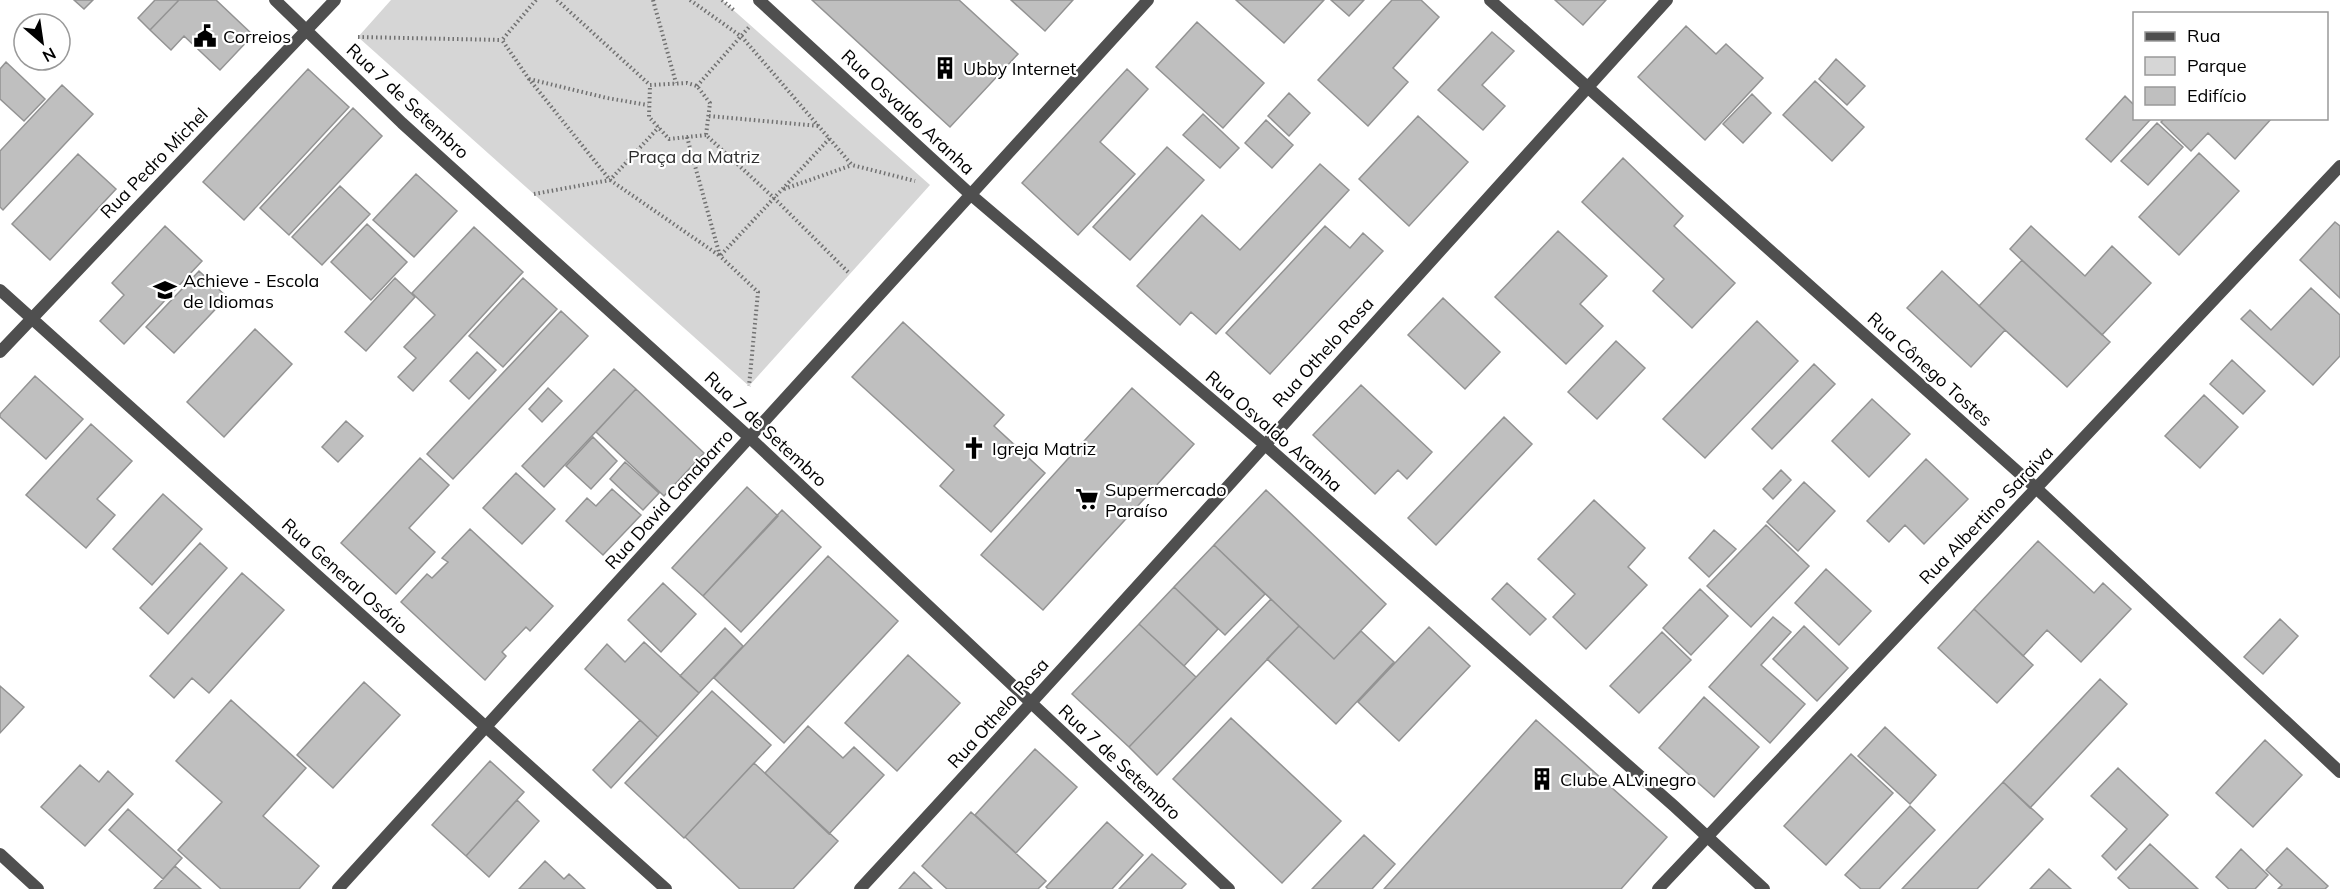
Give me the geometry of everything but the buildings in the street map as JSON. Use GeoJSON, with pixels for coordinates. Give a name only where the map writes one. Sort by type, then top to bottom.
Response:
{"type":"FeatureCollection","features":[{"type":"Feature","properties":{"kind":"street","name":"Rua 7 de Setembro"},"geometry":{"type":"LineString","coordinates":[[275,0],[402,123],[749,437],[1229,889]]}},
{"type":"Feature","properties":{"kind":"street","name":"Rua Pedro Michel"},"geometry":{"type":"LineString","coordinates":[[0,352],[335,0]]}},
{"type":"Feature","properties":{"kind":"street","name":"Rua Osvaldo Aranha"},"geometry":{"type":"LineString","coordinates":[[759,0],[970,194],[1264,444],[1764,889]]}},
{"type":"Feature","properties":{"kind":"street","name":"Rua David Canabarro"},"geometry":{"type":"LineString","coordinates":[[338,889],[1148,0]]}},
{"type":"Feature","properties":{"kind":"street","name":"Rua Cônego Tostes"},"geometry":{"type":"LineString","coordinates":[[1490,0],[2036,488],[2340,772]]}},
{"type":"Feature","properties":{"kind":"street","name":"Rua Othelo Rosa"},"geometry":{"type":"LineString","coordinates":[[860,889],[1032,704],[1264,444],[1667,0]]}},
{"type":"Feature","properties":{"kind":"street","name":"Rua Albertino Saraiva"},"geometry":{"type":"LineString","coordinates":[[1658,889],[2340,166]]}},
{"type":"Feature","properties":{"kind":"street","name":"Rua General Osório"},"geometry":{"type":"LineString","coordinates":[[0,290],[666,889]]}},
{"type":"Feature","properties":{"kind":"street"},"geometry":{"type":"LineString","coordinates":[[0,854],[38,889]]}},
{"type":"Feature","properties":{"kind":"path"},"geometry":{"type":"LineString","coordinates":[[502,40],[536,0]]}},
{"type":"Feature","properties":{"kind":"path"},"geometry":{"type":"LineString","coordinates":[[557,0],[650,85],[676,83],[697,86],[710,103],[706,135]]}},
{"type":"Feature","properties":{"kind":"path"},"geometry":{"type":"LineString","coordinates":[[653,0],[676,83]]}},
{"type":"Feature","properties":{"kind":"path"},"geometry":{"type":"LineString","coordinates":[[690,0],[742,37],[852,165]]}},
{"type":"Feature","properties":{"kind":"path"},"geometry":{"type":"LineString","coordinates":[[722,0],[736,13]]}},
{"type":"Feature","properties":{"kind":"path"},"geometry":{"type":"LineString","coordinates":[[697,86],[751,25],[744,19]]}},
{"type":"Feature","properties":{"kind":"path"},"geometry":{"type":"LineString","coordinates":[[357,37],[502,40]]}},
{"type":"Feature","properties":{"kind":"path"},"geometry":{"type":"LineString","coordinates":[[502,40],[529,79],[610,180],[720,256],[758,292],[749,386]]}},
{"type":"Feature","properties":{"kind":"path"},"geometry":{"type":"LineString","coordinates":[[529,79],[607,98],[648,105]]}},
{"type":"Feature","properties":{"kind":"path"},"geometry":{"type":"LineString","coordinates":[[650,85],[649,117],[669,139],[706,135],[774,198],[850,274]]}},
{"type":"Feature","properties":{"kind":"path"},"geometry":{"type":"LineString","coordinates":[[709,116],[820,126]]}},
{"type":"Feature","properties":{"kind":"path"},"geometry":{"type":"LineString","coordinates":[[534,195],[610,180],[658,127]]}},
{"type":"Feature","properties":{"kind":"path"},"geometry":{"type":"LineString","coordinates":[[687,137],[720,256]]}},
{"type":"Feature","properties":{"kind":"path"},"geometry":{"type":"LineString","coordinates":[[720,256],[830,138]]}},
{"type":"Feature","properties":{"kind":"path"},"geometry":{"type":"LineString","coordinates":[[782,189],[852,165],[919,182]]}},
{"type":"Feature","properties":{"kind":"green space","name":"Praça da Matriz"},"geometry":{"type":"Polygon","coordinates":[[[391,0],[722,0],[930,185],[749,386],[358,37],[391,0]]]}},
{"type":"Feature","properties":{"kind":"place","name":"Correios"},"geometry":{"type":"Point","coordinates":[205,36]}},
{"type":"Feature","properties":{"kind":"place","name":"Ubby Internet"},"geometry":{"type":"Point","coordinates":[945,68]}},
{"type":"Feature","properties":{"kind":"place","name":"Achieve - Escola de Idiomas"},"geometry":{"type":"Point","coordinates":[165,290]}},
{"type":"Feature","properties":{"kind":"place","name":"Igreja Matriz"},"geometry":{"type":"Point","coordinates":[974,448]}},
{"type":"Feature","properties":{"kind":"place","name":"Supermercado Paraíso"},"geometry":{"type":"Point","coordinates":[1087,499]}},
{"type":"Feature","properties":{"kind":"place","name":"Clube ALvinegro"},"geometry":{"type":"Point","coordinates":[1542,779]}}]}
